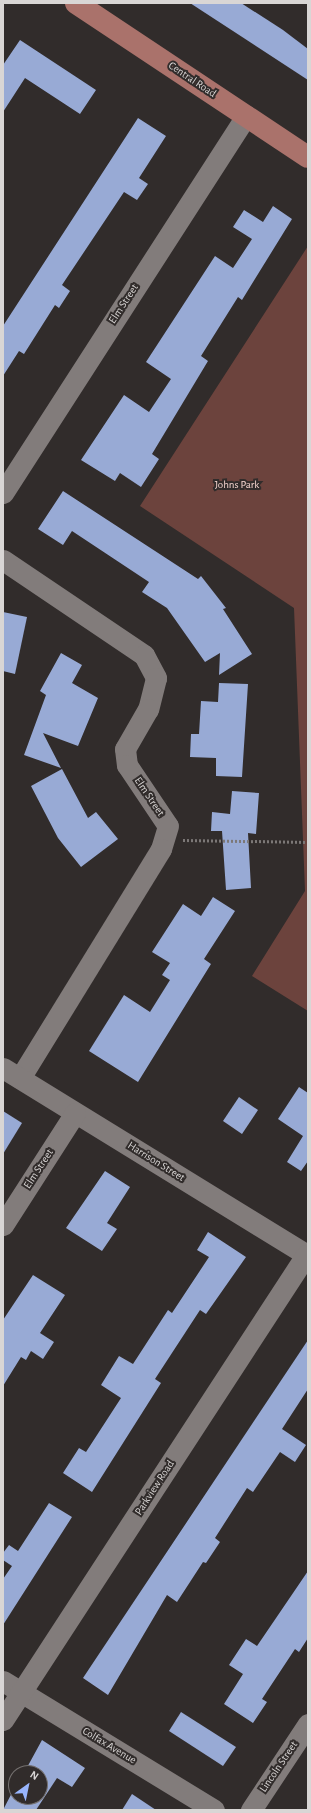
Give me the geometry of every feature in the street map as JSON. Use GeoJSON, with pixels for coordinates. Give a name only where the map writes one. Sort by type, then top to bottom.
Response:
{"type":"FeatureCollection","features":[{"type":"Feature","properties":{"kind":"main road","name":"Central Road"},"geometry":{"type":"LineString","coordinates":[[76,3],[308,157]]}},
{"type":"Feature","properties":{"kind":"street","name":"Elm Street"},"geometry":{"type":"LineString","coordinates":[[3,493],[246,116]]}},
{"type":"Feature","properties":{"kind":"street","name":"Elm Street"},"geometry":{"type":"LineString","coordinates":[[3,560],[144,655],[156,678],[148,709],[125,749],[127,765],[168,826],[164,839],[11,1074]]}},
{"type":"Feature","properties":{"kind":"street","name":"Harrison Street"},"geometry":{"type":"LineString","coordinates":[[11,1074],[307,1256]]}},
{"type":"Feature","properties":{"kind":"street","name":"Elm Street"},"geometry":{"type":"LineString","coordinates":[[3,1225],[75,1113]]}},
{"type":"Feature","properties":{"kind":"street","name":"Parkview Road"},"geometry":{"type":"LineString","coordinates":[[3,1720],[307,1256]]}},
{"type":"Feature","properties":{"kind":"street","name":"Colfax Avenue"},"geometry":{"type":"LineString","coordinates":[[3,1681],[214,1810]]}},
{"type":"Feature","properties":{"kind":"street","name":"Lincoln Street"},"geometry":{"type":"LineString","coordinates":[[251,1810],[308,1724]]}},
{"type":"Feature","properties":{"kind":"path"},"geometry":{"type":"LineString","coordinates":[[164,839],[308,842]]}},
{"type":"Feature","properties":{"kind":"green space","name":"Johns Park"},"geometry":{"type":"Polygon","coordinates":[[[308,246],[308,1011],[252,976],[305,891],[294,608],[140,506],[308,246]]]}},
{"type":"Feature","properties":{"kind":"building"},"geometry":{"type":"Polygon","coordinates":[[[190,3],[241,3],[283,30],[308,49],[308,80],[190,3]]]}},
{"type":"Feature","properties":{"kind":"building"},"geometry":{"type":"Polygon","coordinates":[[[20,40],[96,90],[80,114],[25,78],[3,112],[3,65],[20,40]]]}},
{"type":"Feature","properties":{"kind":"building"},"geometry":{"type":"Polygon","coordinates":[[[138,118],[166,136],[139,178],[148,184],[137,200],[124,192],[62,285],[70,291],[59,308],[55,305],[24,354],[19,351],[3,376],[3,326],[138,118]]]}},
{"type":"Feature","properties":{"kind":"building"},"geometry":{"type":"Polygon","coordinates":[[[273,206],[292,219],[242,300],[238,297],[201,356],[208,361],[152,454],[159,459],[141,487],[120,473],[115,481],[81,460],[124,395],[149,412],[171,379],[146,362],[215,256],[233,268],[252,239],[233,227],[244,210],[263,222],[273,206]]]}},
{"type":"Feature","properties":{"kind":"building"},"geometry":{"type":"Polygon","coordinates":[[[63,491],[198,579],[201,576],[226,608],[223,609],[252,654],[219,675],[220,653],[205,662],[167,608],[142,592],[149,582],[72,531],[63,545],[38,529],[63,491]]]}},
{"type":"Feature","properties":{"kind":"building"},"geometry":{"type":"Polygon","coordinates":[[[3,612],[27,617],[15,674],[3,671],[3,612]]]}},
{"type":"Feature","properties":{"kind":"building"},"geometry":{"type":"Polygon","coordinates":[[[61,653],[82,665],[72,683],[98,698],[78,746],[43,733],[61,768],[24,755],[46,695],[40,691],[61,653]]]}},
{"type":"Feature","properties":{"kind":"building"},"geometry":{"type":"Polygon","coordinates":[[[219,683],[248,684],[242,777],[216,776],[216,758],[190,757],[191,734],[199,734],[201,701],[218,702],[219,683]]]}},
{"type":"Feature","properties":{"kind":"building"},"geometry":{"type":"Polygon","coordinates":[[[62,769],[88,818],[96,812],[118,839],[81,867],[58,838],[31,786],[62,769]]]}},
{"type":"Feature","properties":{"kind":"building"},"geometry":{"type":"Polygon","coordinates":[[[232,791],[259,793],[256,834],[248,833],[251,888],[226,890],[222,831],[211,831],[212,812],[230,814],[232,791]]]}},
{"type":"Feature","properties":{"kind":"building"},"geometry":{"type":"Polygon","coordinates":[[[213,897],[235,911],[204,959],[211,964],[138,1082],[89,1051],[124,995],[150,1012],[170,980],[162,975],[170,963],[152,952],[183,904],[201,916],[213,897]]]}},
{"type":"Feature","properties":{"kind":"building"},"geometry":{"type":"Polygon","coordinates":[[[299,1087],[308,1093],[308,1161],[301,1171],[287,1162],[303,1136],[278,1119],[299,1087]]]}},
{"type":"Feature","properties":{"kind":"building"},"geometry":{"type":"Polygon","coordinates":[[[239,1097],[258,1110],[242,1134],[223,1121],[239,1097]]]}},
{"type":"Feature","properties":{"kind":"building"},"geometry":{"type":"Polygon","coordinates":[[[3,1111],[22,1123],[3,1154],[3,1111]]]}},
{"type":"Feature","properties":{"kind":"building"},"geometry":{"type":"Polygon","coordinates":[[[105,1171],[130,1187],[107,1223],[117,1229],[102,1251],[66,1228],[105,1171]]]}},
{"type":"Feature","properties":{"kind":"building"},"geometry":{"type":"Polygon","coordinates":[[[208,1232],[246,1257],[206,1314],[200,1310],[155,1379],[161,1383],[92,1492],[63,1473],[79,1448],[86,1452],[121,1398],[101,1385],[119,1356],[133,1364],[168,1310],[172,1313],[209,1257],[197,1250],[208,1232]]]}},
{"type":"Feature","properties":{"kind":"building"},"geometry":{"type":"Polygon","coordinates":[[[33,1275],[65,1295],[40,1333],[54,1342],[43,1359],[31,1351],[26,1360],[21,1357],[3,1386],[3,1320],[33,1275]]]}},
{"type":"Feature","properties":{"kind":"building"},"geometry":{"type":"Polygon","coordinates":[[[308,1340],[308,1389],[282,1429],[306,1445],[295,1462],[280,1452],[253,1492],[247,1488],[215,1538],[220,1542],[206,1563],[203,1562],[177,1602],[167,1595],[108,1695],[83,1678],[308,1340]]]}},
{"type":"Feature","properties":{"kind":"building"},"geometry":{"type":"Polygon","coordinates":[[[49,1503],[72,1517],[3,1625],[3,1579],[12,1566],[3,1560],[3,1553],[9,1545],[18,1551],[49,1503]]]}},
{"type":"Feature","properties":{"kind":"building"},"geometry":{"type":"Polygon","coordinates":[[[308,1571],[308,1638],[299,1652],[295,1649],[262,1699],[267,1702],[253,1723],[224,1704],[243,1674],[229,1665],[246,1639],[257,1646],[308,1571]]]}},
{"type":"Feature","properties":{"kind":"building"},"geometry":{"type":"Polygon","coordinates":[[[181,1712],[236,1747],[223,1766],[169,1731],[181,1712]]]}},
{"type":"Feature","properties":{"kind":"building"},"geometry":{"type":"Polygon","coordinates":[[[42,1740],[85,1768],[72,1787],[57,1778],[48,1792],[48,1765],[28,1765],[42,1740]]]}},
{"type":"Feature","properties":{"kind":"building"},"geometry":{"type":"Polygon","coordinates":[[[132,1794],[156,1810],[122,1810],[132,1794]]]}},
{"type":"Feature","properties":{"kind":"building"},"geometry":{"type":"Polygon","coordinates":[[[8,1800],[8,1805],[39,1805],[36,1810],[3,1810],[8,1800]]]}}]}
